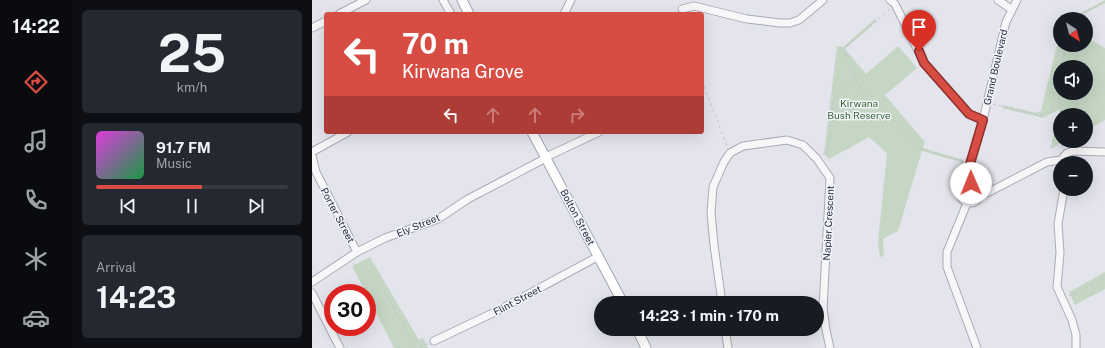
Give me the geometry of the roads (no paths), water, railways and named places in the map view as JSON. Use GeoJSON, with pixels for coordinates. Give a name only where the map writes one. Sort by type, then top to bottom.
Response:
{"type":"FeatureCollection","features":[{"type":"Feature","properties":{"kind":"main road"},"geometry":{"type":"LineString","coordinates":[[462,0],[468,12]]}},
{"type":"Feature","properties":{"kind":"main road","name":"Bolton Street"},"geometry":{"type":"LineString","coordinates":[[533,134],[619,296]]}},
{"type":"Feature","properties":{"kind":"main road"},"geometry":{"type":"LineString","coordinates":[[640,336],[646,348]]}},
{"type":"Feature","properties":{"kind":"street"},"geometry":{"type":"LineString","coordinates":[[343,12],[366,0]]}},
{"type":"Feature","properties":{"kind":"street"},"geometry":{"type":"LineString","coordinates":[[443,0],[450,12]]}},
{"type":"Feature","properties":{"kind":"street"},"geometry":{"type":"LineString","coordinates":[[565,12],[571,0]]}},
{"type":"Feature","properties":{"kind":"street"},"geometry":{"type":"LineString","coordinates":[[682,9],[694,6],[747,19],[790,23],[799,20],[823,0]]}},
{"type":"Feature","properties":{"kind":"street"},"geometry":{"type":"LineString","coordinates":[[998,0],[1011,9]]}},
{"type":"Feature","properties":{"kind":"street","name":"Grand Boulevard"},"geometry":{"type":"LineString","coordinates":[[971,183],[970,164],[983,120],[1006,22],[1011,9],[1017,0]]}},
{"type":"Feature","properties":{"kind":"street"},"geometry":{"type":"LineString","coordinates":[[893,2],[924,63],[969,114],[983,120]]}},
{"type":"Feature","properties":{"kind":"street"},"geometry":{"type":"LineString","coordinates":[[312,28],[324,22]]}},
{"type":"Feature","properties":{"kind":"street"},"geometry":{"type":"LineString","coordinates":[[312,152],[344,134]]}},
{"type":"Feature","properties":{"kind":"street","name":"Ely Street"},"geometry":{"type":"LineString","coordinates":[[312,282],[357,252],[385,238],[438,219],[468,199],[595,134]]}},
{"type":"Feature","properties":{"kind":"street","name":"Napier Crescent"},"geometry":{"type":"LineString","coordinates":[[721,296],[711,213],[713,187],[724,162],[730,153],[743,146],[787,140],[803,145],[818,159],[830,178],[824,308],[826,330],[830,348]]}},
{"type":"Feature","properties":{"kind":"street"},"geometry":{"type":"LineString","coordinates":[[1065,156],[1067,153],[1073,151],[1105,152]]}},
{"type":"Feature","properties":{"kind":"street","name":"Porter Street"},"geometry":{"type":"LineString","coordinates":[[312,156],[319,178],[357,252]]}},
{"type":"Feature","properties":{"kind":"street"},"geometry":{"type":"LineString","coordinates":[[980,194],[989,192],[1047,162],[1053,162]]}},
{"type":"Feature","properties":{"kind":"street"},"geometry":{"type":"LineString","coordinates":[[966,183],[971,183],[976,185],[980,194],[978,199],[967,203],[960,196],[960,191],[962,186],[966,183]]}},
{"type":"Feature","properties":{"kind":"street"},"geometry":{"type":"LineString","coordinates":[[1063,196],[1058,224],[1060,253],[1056,287],[1072,320],[1076,335],[1076,348]]}},
{"type":"Feature","properties":{"kind":"street"},"geometry":{"type":"LineString","coordinates":[[967,203],[947,252],[947,267],[977,348]]}},
{"type":"Feature","properties":{"kind":"street","name":"Flint Street"},"geometry":{"type":"LineString","coordinates":[[434,341],[497,311],[598,256]]}},
{"type":"Feature","properties":{"kind":"street"},"geometry":{"type":"LineString","coordinates":[[312,293],[340,348]]}},
{"type":"Feature","properties":{"kind":"street"},"geometry":{"type":"LineString","coordinates":[[726,336],[728,348]]}},
{"type":"Feature","properties":{"kind":"park label","name":"Kirwana Bush Reserve"},"geometry":{"type":"Point","coordinates":[859,108]}}]}
